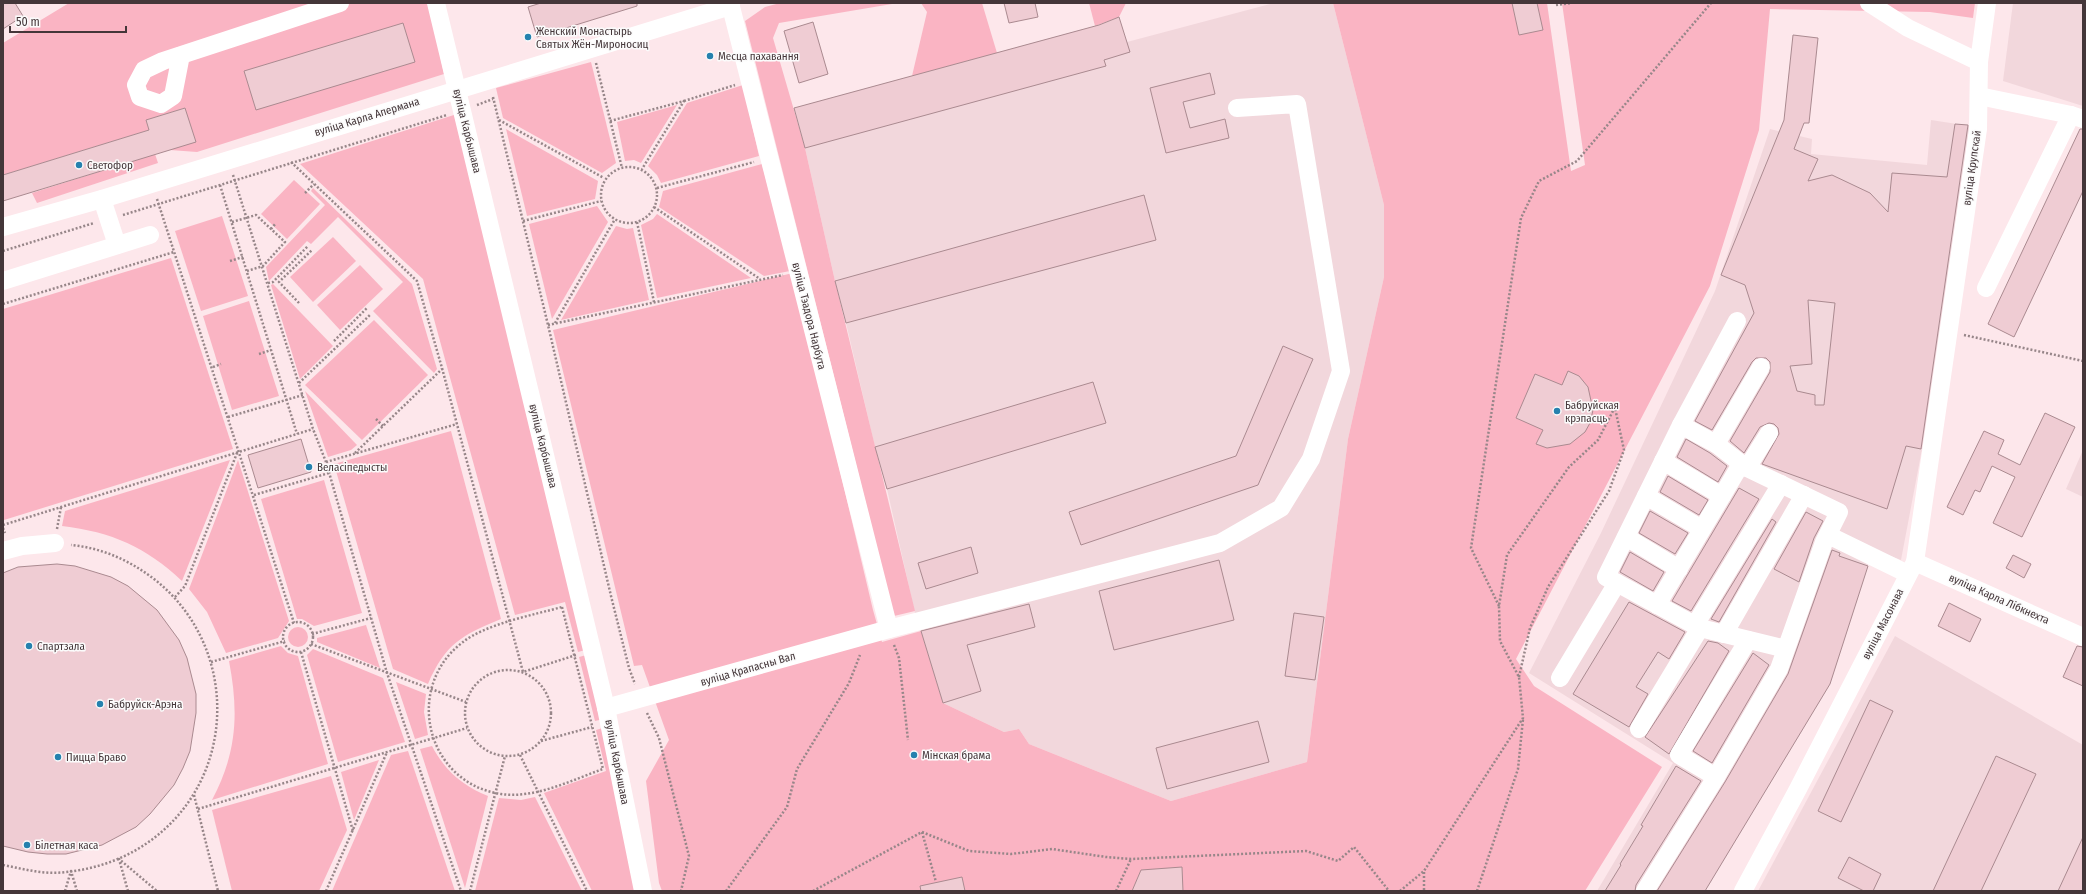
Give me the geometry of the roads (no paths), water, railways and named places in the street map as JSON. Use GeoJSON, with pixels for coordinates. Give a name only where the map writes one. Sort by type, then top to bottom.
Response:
{"type":"FeatureCollection","features":[{"type":"Feature","properties":{"kind":"street"},"geometry":{"type":"LineString","coordinates":[[181,55],[340,3]]}},
{"type":"Feature","properties":{"kind":"street","name":"вуліца Карбышава"},"geometry":{"type":"LineString","coordinates":[[436,3],[608,716],[643,891]]}},
{"type":"Feature","properties":{"kind":"street"},"geometry":{"type":"LineString","coordinates":[[1868,3],[1908,28],[1979,62]]}},
{"type":"Feature","properties":{"kind":"street","name":"вуліца Крупскай"},"geometry":{"type":"LineString","coordinates":[[1948,332],[1978,129],[1979,62],[1987,3]]}},
{"type":"Feature","properties":{"kind":"street","name":"вуліца Карла Апермана"},"geometry":{"type":"LineString","coordinates":[[3,227],[152,184],[227,159],[457,90],[730,4]]}},
{"type":"Feature","properties":{"kind":"street","name":"вуліца Тэадора Нарбута"},"geometry":{"type":"LineString","coordinates":[[730,4],[889,629]]}},
{"type":"Feature","properties":{"kind":"street"},"geometry":{"type":"LineString","coordinates":[[1979,96],[2077,117],[1986,288]]}},
{"type":"Feature","properties":{"kind":"street","name":"вуліца Крапасны Вал"},"geometry":{"type":"LineString","coordinates":[[608,716],[641,699],[867,635],[1220,543],[1281,508],[1311,459],[1341,371],[1297,104],[1237,108]]}},
{"type":"Feature","properties":{"kind":"street"},"geometry":{"type":"LineString","coordinates":[[102,199],[117,245]]}},
{"type":"Feature","properties":{"kind":"street"},"geometry":{"type":"LineString","coordinates":[[3,281],[150,235]]}},
{"type":"Feature","properties":{"kind":"street"},"geometry":{"type":"LineString","coordinates":[[1737,321],[1681,425],[1606,577],[1697,627],[1786,649]]}},
{"type":"Feature","properties":{"kind":"street","name":"вуліца Масонава"},"geometry":{"type":"LineString","coordinates":[[1743,891],[1802,782],[1911,568],[1948,332]]}},
{"type":"Feature","properties":{"kind":"street"},"geometry":{"type":"LineString","coordinates":[[1716,444],[1761,367]]}},
{"type":"Feature","properties":{"kind":"street"},"geometry":{"type":"LineString","coordinates":[[1645,891],[1716,777],[1779,668],[1828,535],[1839,512],[1744,466],[1716,444],[1681,425]]}},
{"type":"Feature","properties":{"kind":"street"},"geometry":{"type":"LineString","coordinates":[[1657,605],[1722,496],[1769,433]]}},
{"type":"Feature","properties":{"kind":"street"},"geometry":{"type":"LineString","coordinates":[[1663,461],[1722,496]]}},
{"type":"Feature","properties":{"kind":"street"},"geometry":{"type":"LineString","coordinates":[[1639,729],[1781,484]]}},
{"type":"Feature","properties":{"kind":"street"},"geometry":{"type":"LineString","coordinates":[[1724,634],[1804,495]]}},
{"type":"Feature","properties":{"kind":"street"},"geometry":{"type":"LineString","coordinates":[[1646,496],[1702,529]]}},
{"type":"Feature","properties":{"kind":"street","name":"вуліца Карла Лібкнехта"},"geometry":{"type":"LineString","coordinates":[[1828,535],[2083,637]]}},
{"type":"Feature","properties":{"kind":"street"},"geometry":{"type":"LineString","coordinates":[[1626,537],[1679,568]]}},
{"type":"Feature","properties":{"kind":"street"},"geometry":{"type":"LineString","coordinates":[[3,551],[22,546],[55,543]]}},
{"type":"Feature","properties":{"kind":"street"},"geometry":{"type":"LineString","coordinates":[[1560,678],[1617,583]]}},
{"type":"Feature","properties":{"kind":"street"},"geometry":{"type":"LineString","coordinates":[[1716,777],[1679,755],[1748,640]]}},
{"type":"Feature","properties":{"kind":"place","name":"Женский Монастырь Святых Жён-Мироносиц"},"geometry":{"type":"Point","coordinates":[528,37]}},
{"type":"Feature","properties":{"kind":"place","name":"Месца пахавання"},"geometry":{"type":"Point","coordinates":[710,56]}},
{"type":"Feature","properties":{"kind":"place","name":"Светофор"},"geometry":{"type":"Point","coordinates":[79,165]}},
{"type":"Feature","properties":{"kind":"place","name":"Бабруйская крэпасць"},"geometry":{"type":"Point","coordinates":[1557,411]}},
{"type":"Feature","properties":{"kind":"place","name":"Веласіпедысты"},"geometry":{"type":"Point","coordinates":[309,467]}},
{"type":"Feature","properties":{"kind":"place","name":"Спартзала"},"geometry":{"type":"Point","coordinates":[29,646]}},
{"type":"Feature","properties":{"kind":"place","name":"Бабруйск-Арэна"},"geometry":{"type":"Point","coordinates":[100,704]}},
{"type":"Feature","properties":{"kind":"place","name":"Мінская брама"},"geometry":{"type":"Point","coordinates":[914,755]}},
{"type":"Feature","properties":{"kind":"place","name":"Пицца Браво"},"geometry":{"type":"Point","coordinates":[58,757]}},
{"type":"Feature","properties":{"kind":"place","name":"Білетная каса"},"geometry":{"type":"Point","coordinates":[27,845]}}]}
